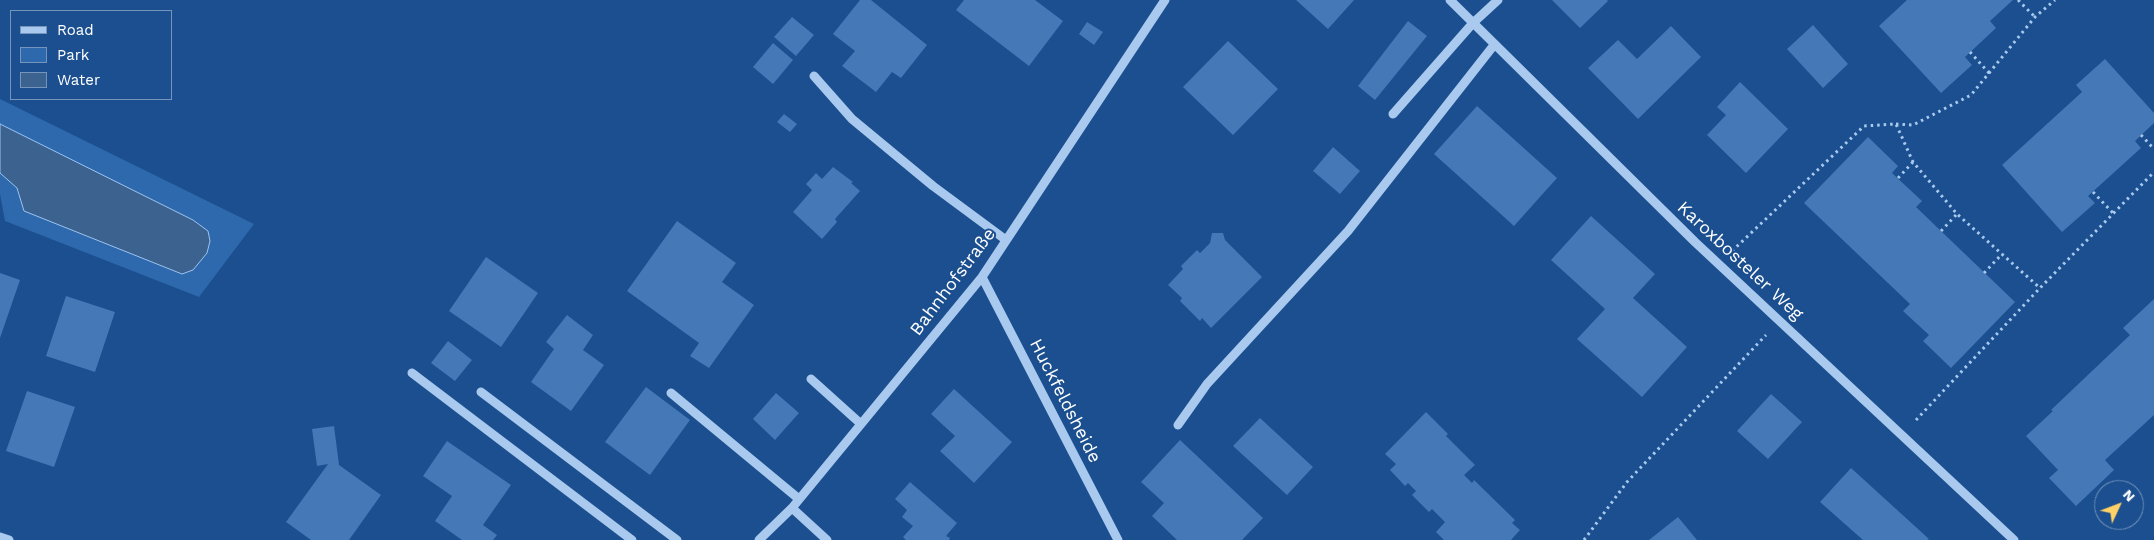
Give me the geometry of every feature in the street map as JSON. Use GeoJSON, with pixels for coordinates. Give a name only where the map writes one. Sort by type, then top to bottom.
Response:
{"type":"FeatureCollection","features":[{"type":"Feature","properties":{"kind":"street","name":"Bahnhofstraße"},"geometry":{"type":"LineString","coordinates":[[760,540],[800,499],[982,277],[1164,0]]}},
{"type":"Feature","properties":{"kind":"street","name":"Karoxbosteler Weg"},"geometry":{"type":"LineString","coordinates":[[1450,0],[1719,264],[2014,540]]}},
{"type":"Feature","properties":{"kind":"street"},"geometry":{"type":"LineString","coordinates":[[1393,114],[1473,23],[1498,0]]}},
{"type":"Feature","properties":{"kind":"street"},"geometry":{"type":"LineString","coordinates":[[1178,425],[1207,384],[1348,232],[1494,45]]}},
{"type":"Feature","properties":{"kind":"street"},"geometry":{"type":"LineString","coordinates":[[814,76],[852,119],[933,186],[1006,240]]}},
{"type":"Feature","properties":{"kind":"street","name":"Huckfeldsheide"},"geometry":{"type":"LineString","coordinates":[[982,277],[1118,540]]}},
{"type":"Feature","properties":{"kind":"street"},"geometry":{"type":"LineString","coordinates":[[412,373],[632,540]]}},
{"type":"Feature","properties":{"kind":"street"},"geometry":{"type":"LineString","coordinates":[[811,379],[861,424]]}},
{"type":"Feature","properties":{"kind":"street"},"geometry":{"type":"LineString","coordinates":[[481,392],[677,540]]}},
{"type":"Feature","properties":{"kind":"street"},"geometry":{"type":"LineString","coordinates":[[671,393],[800,499]]}},
{"type":"Feature","properties":{"kind":"street"},"geometry":{"type":"LineString","coordinates":[[792,508],[827,540]]}},
{"type":"Feature","properties":{"kind":"street"},"geometry":{"type":"LineString","coordinates":[[0,536],[9,540]]}},
{"type":"Feature","properties":{"kind":"path"},"geometry":{"type":"LineString","coordinates":[[2018,0],[2035,17]]}},
{"type":"Feature","properties":{"kind":"path"},"geometry":{"type":"LineString","coordinates":[[1719,264],[1864,126],[1913,124],[1971,94],[2035,17],[2055,0]]}},
{"type":"Feature","properties":{"kind":"path"},"geometry":{"type":"LineString","coordinates":[[1970,52],[1989,73]]}},
{"type":"Feature","properties":{"kind":"path"},"geometry":{"type":"LineString","coordinates":[[1896,124],[1913,162],[1957,214],[2040,288]]}},
{"type":"Feature","properties":{"kind":"path"},"geometry":{"type":"LineString","coordinates":[[2141,135],[2154,149]]}},
{"type":"Feature","properties":{"kind":"path"},"geometry":{"type":"LineString","coordinates":[[1898,178],[1913,162]]}},
{"type":"Feature","properties":{"kind":"path"},"geometry":{"type":"LineString","coordinates":[[1902,435],[2040,288],[2154,172]]}},
{"type":"Feature","properties":{"kind":"path"},"geometry":{"type":"LineString","coordinates":[[2093,192],[2113,213]]}},
{"type":"Feature","properties":{"kind":"path"},"geometry":{"type":"LineString","coordinates":[[1941,231],[1957,214]]}},
{"type":"Feature","properties":{"kind":"path"},"geometry":{"type":"LineString","coordinates":[[1984,273],[2002,254]]}},
{"type":"Feature","properties":{"kind":"path"},"geometry":{"type":"LineString","coordinates":[[1584,540],[1627,482],[1779,321]]}},
{"type":"Feature","properties":{"kind":"green space"},"geometry":{"type":"Polygon","coordinates":[[[0,99],[254,224],[199,297],[5,221],[0,194],[0,99]]]}},
{"type":"Feature","properties":{"kind":"water"},"geometry":{"type":"Polygon","coordinates":[[[0,124],[193,220],[208,231],[210,241],[207,253],[193,270],[182,274],[24,211],[17,188],[0,173],[0,124]]]}},
{"type":"Feature","properties":{"kind":"building"},"geometry":{"type":"Polygon","coordinates":[[[860,0],[871,0],[927,45],[901,78],[892,72],[876,92],[842,66],[855,51],[833,34],[860,0]]]}},
{"type":"Feature","properties":{"kind":"building"},"geometry":{"type":"Polygon","coordinates":[[[964,0],[1035,0],[1063,21],[1029,66],[956,10],[964,0]]]}},
{"type":"Feature","properties":{"kind":"building"},"geometry":{"type":"Polygon","coordinates":[[[1296,0],[1354,0],[1328,29],[1296,0]]]}},
{"type":"Feature","properties":{"kind":"building"},"geometry":{"type":"Polygon","coordinates":[[[1552,0],[1607,0],[1608,1],[1580,28],[1552,0]]]}},
{"type":"Feature","properties":{"kind":"building"},"geometry":{"type":"Polygon","coordinates":[[[1907,0],[2013,0],[1990,21],[1996,28],[1965,57],[1972,65],[1941,93],[1879,26],[1907,0]]]}},
{"type":"Feature","properties":{"kind":"building"},"geometry":{"type":"Polygon","coordinates":[[[792,17],[814,35],[796,56],[774,37],[792,17]]]}},
{"type":"Feature","properties":{"kind":"building"},"geometry":{"type":"Polygon","coordinates":[[[1408,21],[1427,36],[1375,100],[1358,86],[1408,21]]]}},
{"type":"Feature","properties":{"kind":"building"},"geometry":{"type":"Polygon","coordinates":[[[1087,22],[1103,32],[1094,45],[1079,34],[1087,22]]]}},
{"type":"Feature","properties":{"kind":"building"},"geometry":{"type":"Polygon","coordinates":[[[1813,25],[1848,64],[1823,88],[1787,49],[1813,25]]]}},
{"type":"Feature","properties":{"kind":"building"},"geometry":{"type":"Polygon","coordinates":[[[1671,26],[1701,57],[1638,119],[1588,68],[1618,40],[1637,59],[1671,26]]]}},
{"type":"Feature","properties":{"kind":"building"},"geometry":{"type":"Polygon","coordinates":[[[1228,41],[1278,89],[1233,135],[1183,87],[1228,41]]]}},
{"type":"Feature","properties":{"kind":"building"},"geometry":{"type":"Polygon","coordinates":[[[773,43],[793,60],[773,84],[753,67],[773,43]]]}},
{"type":"Feature","properties":{"kind":"building"},"geometry":{"type":"Polygon","coordinates":[[[2105,59],[2154,113],[2154,123],[2135,141],[2141,148],[2088,196],[2095,203],[2062,232],[2002,165],[2082,92],[2076,85],[2105,59]]]}},
{"type":"Feature","properties":{"kind":"building"},"geometry":{"type":"Polygon","coordinates":[[[1740,82],[1788,129],[1746,173],[1707,135],[1726,115],[1717,107],[1740,82]]]}},
{"type":"Feature","properties":{"kind":"building"},"geometry":{"type":"Polygon","coordinates":[[[1477,106],[1557,178],[1514,226],[1434,154],[1477,106]]]}},
{"type":"Feature","properties":{"kind":"building"},"geometry":{"type":"Polygon","coordinates":[[[784,114],[797,124],[790,132],[777,122],[784,114]]]}},
{"type":"Feature","properties":{"kind":"building"},"geometry":{"type":"Polygon","coordinates":[[[1868,137],[1898,166],[1892,173],[1922,201],[1916,207],[2015,302],[1951,368],[1923,341],[1929,335],[1903,311],[1910,304],[1804,203],[1868,137]]]}},
{"type":"Feature","properties":{"kind":"building"},"geometry":{"type":"Polygon","coordinates":[[[1333,147],[1360,171],[1340,194],[1313,171],[1333,147]]]}},
{"type":"Feature","properties":{"kind":"building"},"geometry":{"type":"Polygon","coordinates":[[[833,167],[853,182],[851,183],[860,191],[835,219],[837,222],[822,239],[793,212],[812,190],[806,184],[816,173],[822,179],[833,167]]]}},
{"type":"Feature","properties":{"kind":"building"},"geometry":{"type":"Polygon","coordinates":[[[1591,216],[1655,274],[1633,298],[1687,347],[1642,397],[1577,339],[1605,309],[1551,260],[1591,216]]]}},
{"type":"Feature","properties":{"kind":"building"},"geometry":{"type":"Polygon","coordinates":[[[677,221],[736,263],[722,282],[754,305],[709,368],[690,356],[699,343],[627,291],[677,221]]]}},
{"type":"Feature","properties":{"kind":"building"},"geometry":{"type":"Polygon","coordinates":[[[1212,233],[1223,233],[1225,240],[1262,277],[1211,328],[1202,318],[1200,321],[1180,301],[1182,298],[1168,285],[1183,269],[1181,266],[1197,250],[1200,253],[1210,243],[1212,233]]]}},
{"type":"Feature","properties":{"kind":"building"},"geometry":{"type":"Polygon","coordinates":[[[486,257],[538,293],[501,347],[449,311],[486,257]]]}},
{"type":"Feature","properties":{"kind":"building"},"geometry":{"type":"Polygon","coordinates":[[[0,273],[20,280],[0,338],[0,273]]]}},
{"type":"Feature","properties":{"kind":"building"},"geometry":{"type":"Polygon","coordinates":[[[66,296],[115,312],[95,372],[46,356],[66,296]]]}},
{"type":"Feature","properties":{"kind":"building"},"geometry":{"type":"Polygon","coordinates":[[[2154,299],[2154,415],[2105,460],[2114,470],[2103,480],[2094,480],[2094,489],[2076,506],[2049,478],[2058,470],[2026,436],[2130,335],[2123,328],[2154,299]]]}},
{"type":"Feature","properties":{"kind":"building"},"geometry":{"type":"Polygon","coordinates":[[[567,315],[593,335],[583,350],[604,365],[571,411],[531,382],[554,349],[546,342],[567,315]]]}},
{"type":"Feature","properties":{"kind":"building"},"geometry":{"type":"Polygon","coordinates":[[[448,341],[472,360],[455,381],[431,363],[448,341]]]}},
{"type":"Feature","properties":{"kind":"building"},"geometry":{"type":"Polygon","coordinates":[[[646,387],[690,420],[650,475],[605,442],[646,387]]]}},
{"type":"Feature","properties":{"kind":"building"},"geometry":{"type":"Polygon","coordinates":[[[954,389],[1012,442],[974,483],[940,451],[955,436],[931,414],[954,389]]]}},
{"type":"Feature","properties":{"kind":"building"},"geometry":{"type":"Polygon","coordinates":[[[27,391],[75,407],[54,467],[6,451],[27,391]]]}},
{"type":"Feature","properties":{"kind":"building"},"geometry":{"type":"Polygon","coordinates":[[[776,393],[799,413],[775,440],[753,419],[776,393]]]}},
{"type":"Feature","properties":{"kind":"building"},"geometry":{"type":"Polygon","coordinates":[[[1771,394],[1802,422],[1768,459],[1737,431],[1771,394]]]}},
{"type":"Feature","properties":{"kind":"building"},"geometry":{"type":"Polygon","coordinates":[[[1426,412],[1448,434],[1446,436],[1475,465],[1464,475],[1472,483],[1474,480],[1515,520],[1512,523],[1520,530],[1511,540],[1444,540],[1436,532],[1445,522],[1432,509],[1429,512],[1412,495],[1416,491],[1408,483],[1405,486],[1390,470],[1396,464],[1385,454],[1426,412]]]}},
{"type":"Feature","properties":{"kind":"building"},"geometry":{"type":"Polygon","coordinates":[[[1260,418],[1313,467],[1287,495],[1233,446],[1260,418]]]}},
{"type":"Feature","properties":{"kind":"building"},"geometry":{"type":"Polygon","coordinates":[[[334,426],[339,465],[381,495],[349,540],[311,540],[286,522],[328,464],[317,466],[312,429],[334,426]]]}},
{"type":"Feature","properties":{"kind":"building"},"geometry":{"type":"Polygon","coordinates":[[[1180,440],[1263,518],[1242,540],[1177,540],[1152,516],[1164,503],[1141,482],[1180,440]]]}},
{"type":"Feature","properties":{"kind":"building"},"geometry":{"type":"Polygon","coordinates":[[[447,441],[511,485],[483,525],[497,535],[493,540],[462,540],[435,521],[452,496],[423,476],[447,441]]]}},
{"type":"Feature","properties":{"kind":"building"},"geometry":{"type":"Polygon","coordinates":[[[1851,468],[1929,539],[1863,540],[1820,502],[1851,468]]]}},
{"type":"Feature","properties":{"kind":"building"},"geometry":{"type":"Polygon","coordinates":[[[910,482],[957,523],[946,536],[950,538],[949,540],[906,540],[903,537],[913,526],[902,517],[907,510],[895,499],[910,482]]]}},
{"type":"Feature","properties":{"kind":"building"},"geometry":{"type":"Polygon","coordinates":[[[1678,517],[1697,540],[1649,540],[1678,517]]]}}]}
